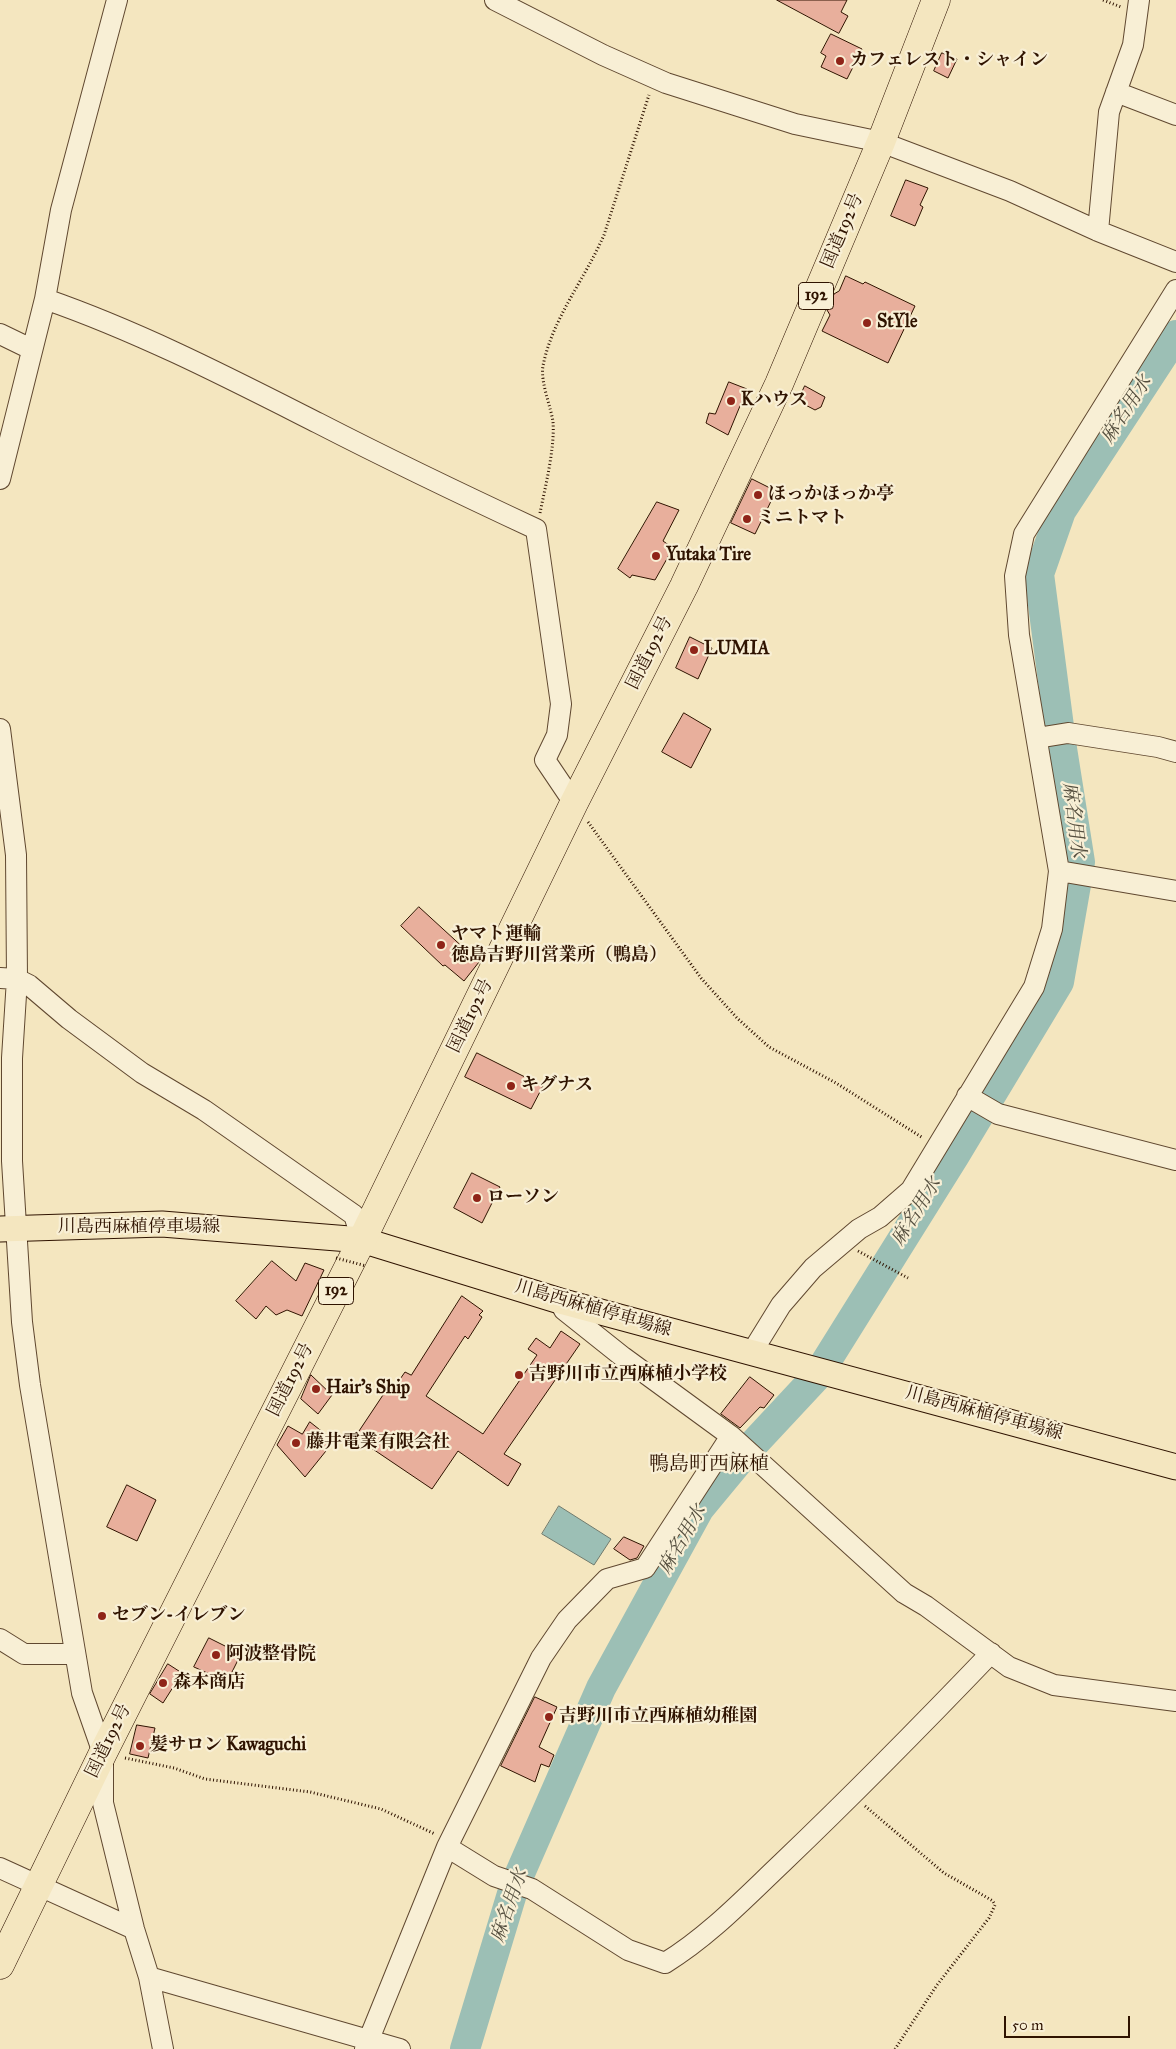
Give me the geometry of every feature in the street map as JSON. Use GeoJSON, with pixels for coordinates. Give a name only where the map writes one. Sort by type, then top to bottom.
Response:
{"type":"FeatureCollection","features":[{"type":"Feature","properties":{"kind":"highway","name":"国道192号"},"geometry":{"type":"LineString","coordinates":[[0,1965],[103,1753],[364,1253],[574,803],[684,586],[779,384],[881,142],[936,0]]}},
{"type":"Feature","properties":{"kind":"main road","name":"川島西麻植停車場線"},"geometry":{"type":"LineString","coordinates":[[8,1228],[162,1224],[364,1253],[560,1301],[842,1375],[1176,1467]]}},
{"type":"Feature","properties":{"kind":"street"},"geometry":{"type":"LineString","coordinates":[[0,478],[45,299],[61,210],[117,0]]}},
{"type":"Feature","properties":{"kind":"street"},"geometry":{"type":"LineString","coordinates":[[495,0],[603,55],[666,84],[795,124],[881,142],[1010,191],[1098,231],[1176,262]]}},
{"type":"Feature","properties":{"kind":"street"},"geometry":{"type":"LineString","coordinates":[[1098,231],[1108,112],[1133,45],[1139,0]]}},
{"type":"Feature","properties":{"kind":"street"},"geometry":{"type":"LineString","coordinates":[[1116,92],[1176,115]]}},
{"type":"Feature","properties":{"kind":"street"},"geometry":{"type":"LineString","coordinates":[[752,1352],[781,1304],[813,1268],[858,1229],[880,1217],[911,1190],[1034,987],[1052,929],[1059,871],[1041,737],[1019,635],[1015,576],[1024,534],[1176,290]]}},
{"type":"Feature","properties":{"kind":"street"},"geometry":{"type":"LineString","coordinates":[[45,299],[80,311],[188,358],[435,482],[536,529],[561,704],[557,735],[545,760],[574,803]]}},
{"type":"Feature","properties":{"kind":"street"},"geometry":{"type":"LineString","coordinates":[[0,334],[31,349]]}},
{"type":"Feature","properties":{"kind":"street"},"geometry":{"type":"LineString","coordinates":[[0,729],[16,855],[9,979],[12,1058],[12,1161],[8,1228],[30,1385],[82,1693],[103,1753],[103,1803],[134,1928],[149,1977],[163,2049]]}},
{"type":"Feature","properties":{"kind":"street"},"geometry":{"type":"LineString","coordinates":[[1041,737],[1068,733],[1158,747],[1176,752]]}},
{"type":"Feature","properties":{"kind":"street"},"geometry":{"type":"LineString","coordinates":[[1059,871],[1176,891]]}},
{"type":"Feature","properties":{"kind":"street"},"geometry":{"type":"LineString","coordinates":[[9,979],[29,985],[69,1019],[142,1073],[204,1110],[354,1215],[364,1253]]}},
{"type":"Feature","properties":{"kind":"street"},"geometry":{"type":"LineString","coordinates":[[967,1096],[998,1114],[1176,1160]]}},
{"type":"Feature","properties":{"kind":"street"},"geometry":{"type":"LineString","coordinates":[[560,1301],[564,1310],[623,1357],[733,1438],[904,1593],[926,1606],[992,1653],[1008,1668],[1054,1685],[1176,1701]]}},
{"type":"Feature","properties":{"kind":"street"},"geometry":{"type":"LineString","coordinates":[[366,2045],[447,1847],[540,1658],[567,1620],[607,1580],[645,1568],[733,1438]]}},
{"type":"Feature","properties":{"kind":"street"},"geometry":{"type":"LineString","coordinates":[[0,1639],[24,1654],[75,1654]]}},
{"type":"Feature","properties":{"kind":"street"},"geometry":{"type":"LineString","coordinates":[[447,1847],[494,1876],[532,1890],[628,1950],[665,1963],[686,1950],[714,1928],[853,1795],[992,1653]]}},
{"type":"Feature","properties":{"kind":"street"},"geometry":{"type":"LineString","coordinates":[[0,1868],[38,1887],[134,1928]]}},
{"type":"Feature","properties":{"kind":"street"},"geometry":{"type":"LineString","coordinates":[[149,1977],[366,2045],[400,2049]]}},
{"type":"Feature","properties":{"kind":"path"},"geometry":{"type":"LineString","coordinates":[[536,529],[547,476],[553,424],[542,368],[561,317],[595,257],[604,235],[655,78]]}},
{"type":"Feature","properties":{"kind":"path"},"geometry":{"type":"LineString","coordinates":[[574,803],[701,978],[737,1018],[769,1047],[836,1083],[937,1147]]}},
{"type":"Feature","properties":{"kind":"path"},"geometry":{"type":"LineString","coordinates":[[336,1258],[364,1253]]}},
{"type":"Feature","properties":{"kind":"path"},"geometry":{"type":"LineString","coordinates":[[872,1256],[908,1278]]}},
{"type":"Feature","properties":{"kind":"path"},"geometry":{"type":"LineString","coordinates":[[103,1753],[174,1768],[205,1779],[310,1792],[381,1809],[438,1836],[447,1847]]}},
{"type":"Feature","properties":{"kind":"path"},"geometry":{"type":"LineString","coordinates":[[853,1795],[944,1873],[993,1901],[995,1905],[989,1918],[937,1985],[895,2049]]}},
{"type":"Feature","properties":{"kind":"water"},"geometry":{"type":"Polygon","coordinates":[[[559,1506],[611,1539],[594,1565],[542,1534],[559,1506]]]}},
{"type":"Feature","properties":{"kind":"building"},"geometry":{"type":"Polygon","coordinates":[[[777,0],[847,0],[841,12],[848,16],[839,33],[777,0]]]}},
{"type":"Feature","properties":{"kind":"building","name":"カフェレスト・シャイン"},"geometry":{"type":"Polygon","coordinates":[[[831,34],[862,49],[847,79],[821,67],[826,56],[821,53],[831,34]]]}},
{"type":"Feature","properties":{"kind":"building"},"geometry":{"type":"Polygon","coordinates":[[[942,53],[957,59],[948,78],[934,71],[942,53]]]}},
{"type":"Feature","properties":{"kind":"building"},"geometry":{"type":"Polygon","coordinates":[[[906,180],[928,188],[920,205],[923,207],[915,226],[891,216],[906,180]]]}},
{"type":"Feature","properties":{"kind":"building","name":"StYle"},"geometry":{"type":"Polygon","coordinates":[[[846,276],[863,284],[865,282],[915,306],[888,363],[822,331],[830,315],[827,310],[834,294],[839,291],[846,276]]]}},
{"type":"Feature","properties":{"kind":"building","name":"Kハウス"},"geometry":{"type":"Polygon","coordinates":[[[729,382],[747,389],[728,435],[706,423],[709,413],[715,414],[729,382]]]}},
{"type":"Feature","properties":{"kind":"building"},"geometry":{"type":"Polygon","coordinates":[[[805,386],[825,397],[821,407],[815,410],[798,401],[805,386]]]}},
{"type":"Feature","properties":{"kind":"building"},"geometry":{"type":"Polygon","coordinates":[[[752,479],[776,491],[755,534],[731,523],[752,479]]]}},
{"type":"Feature","properties":{"kind":"building"},"geometry":{"type":"Polygon","coordinates":[[[657,502],[679,510],[663,541],[673,548],[655,580],[632,575],[630,578],[618,569],[657,502]]]}},
{"type":"Feature","properties":{"kind":"building"},"geometry":{"type":"Polygon","coordinates":[[[690,637],[712,648],[698,679],[676,668],[690,637]]]}},
{"type":"Feature","properties":{"kind":"building"},"geometry":{"type":"Polygon","coordinates":[[[684,713],[711,729],[691,768],[662,752],[684,713]]]}},
{"type":"Feature","properties":{"kind":"building"},"geometry":{"type":"Polygon","coordinates":[[[419,907],[479,962],[464,981],[445,965],[443,966],[401,926],[419,907]]]}},
{"type":"Feature","properties":{"kind":"building"},"geometry":{"type":"Polygon","coordinates":[[[477,1053],[543,1086],[531,1109],[465,1077],[477,1053]]]}},
{"type":"Feature","properties":{"kind":"building","name":"ローソン"},"geometry":{"type":"Polygon","coordinates":[[[472,1173],[500,1187],[482,1223],[454,1208],[472,1173]]]}},
{"type":"Feature","properties":{"kind":"building"},"geometry":{"type":"Polygon","coordinates":[[[272,1261],[296,1281],[305,1263],[324,1270],[302,1316],[287,1310],[276,1315],[266,1306],[256,1319],[236,1301],[272,1261]]]}},
{"type":"Feature","properties":{"kind":"building"},"geometry":{"type":"Polygon","coordinates":[[[462,1296],[483,1311],[479,1315],[482,1317],[468,1339],[465,1336],[426,1396],[483,1434],[537,1355],[528,1349],[536,1338],[550,1348],[561,1331],[580,1344],[504,1454],[521,1464],[508,1486],[458,1451],[432,1489],[355,1437],[387,1389],[391,1392],[405,1372],[411,1375],[462,1296]]]}},
{"type":"Feature","properties":{"kind":"building"},"geometry":{"type":"Polygon","coordinates":[[[311,1375],[332,1395],[318,1414],[301,1399],[311,1375]]]}},
{"type":"Feature","properties":{"kind":"building"},"geometry":{"type":"Polygon","coordinates":[[[750,1377],[774,1395],[764,1408],[760,1407],[740,1428],[721,1414],[750,1377]]]}},
{"type":"Feature","properties":{"kind":"building"},"geometry":{"type":"Polygon","coordinates":[[[310,1422],[334,1441],[305,1477],[277,1445],[288,1426],[302,1434],[310,1422]]]}},
{"type":"Feature","properties":{"kind":"building"},"geometry":{"type":"Polygon","coordinates":[[[127,1485],[156,1500],[137,1541],[107,1527],[127,1485]]]}},
{"type":"Feature","properties":{"kind":"building"},"geometry":{"type":"Polygon","coordinates":[[[624,1537],[644,1546],[637,1558],[630,1560],[614,1549],[624,1537]]]}},
{"type":"Feature","properties":{"kind":"building"},"geometry":{"type":"Polygon","coordinates":[[[209,1638],[241,1654],[227,1682],[194,1667],[209,1638]]]}},
{"type":"Feature","properties":{"kind":"building"},"geometry":{"type":"Polygon","coordinates":[[[168,1664],[182,1673],[163,1703],[150,1694],[168,1664]]]}},
{"type":"Feature","properties":{"kind":"building"},"geometry":{"type":"Polygon","coordinates":[[[535,1697],[557,1707],[539,1747],[554,1755],[549,1767],[541,1764],[535,1782],[501,1766],[535,1697]]]}},
{"type":"Feature","properties":{"kind":"building"},"geometry":{"type":"Polygon","coordinates":[[[137,1725],[155,1728],[148,1758],[130,1754],[137,1725]]]}},
{"type":"Feature","properties":{"kind":"waterway","name":"麻名用水"},"geometry":{"type":"LineString","coordinates":[[465,2049],[514,1887],[601,1688],[699,1509],[747,1451],[817,1376],[955,1155],[1059,982],[1080,862],[1061,742],[1039,574],[1061,511],[1176,335]]}},
{"type":"Feature","properties":{"kind":"place","name":"カフェレスト・シャイン"},"geometry":{"type":"Point","coordinates":[840,61]}},
{"type":"Feature","properties":{"kind":"place","name":"StYle"},"geometry":{"type":"Point","coordinates":[867,323]}},
{"type":"Feature","properties":{"kind":"place","name":"Kハウス"},"geometry":{"type":"Point","coordinates":[731,401]}},
{"type":"Feature","properties":{"kind":"place","name":"ほっかほっか亭"},"geometry":{"type":"Point","coordinates":[758,495]}},
{"type":"Feature","properties":{"kind":"place","name":"ミニトマト"},"geometry":{"type":"Point","coordinates":[747,519]}},
{"type":"Feature","properties":{"kind":"place","name":"Yutaka Tire"},"geometry":{"type":"Point","coordinates":[656,556]}},
{"type":"Feature","properties":{"kind":"place","name":"LUMIA"},"geometry":{"type":"Point","coordinates":[694,650]}},
{"type":"Feature","properties":{"kind":"place","name":"ヤマト運輸 徳島吉野川営業所（鴨島）"},"geometry":{"type":"Point","coordinates":[441,945]}},
{"type":"Feature","properties":{"kind":"place","name":"キグナス"},"geometry":{"type":"Point","coordinates":[511,1086]}},
{"type":"Feature","properties":{"kind":"place","name":"ローソン"},"geometry":{"type":"Point","coordinates":[477,1198]}},
{"type":"Feature","properties":{"kind":"place","name":"吉野川市立西麻植小学校"},"geometry":{"type":"Point","coordinates":[519,1375]}},
{"type":"Feature","properties":{"kind":"place","name":"Hair's Ship"},"geometry":{"type":"Point","coordinates":[316,1389]}},
{"type":"Feature","properties":{"kind":"place","name":"藤井電業有限会社"},"geometry":{"type":"Point","coordinates":[296,1443]}},
{"type":"Feature","properties":{"kind":"place","name":"セブン-イレブン"},"geometry":{"type":"Point","coordinates":[102,1616]}},
{"type":"Feature","properties":{"kind":"place","name":"阿波整骨院"},"geometry":{"type":"Point","coordinates":[216,1655]}},
{"type":"Feature","properties":{"kind":"place","name":"森本商店"},"geometry":{"type":"Point","coordinates":[163,1683]}},
{"type":"Feature","properties":{"kind":"place","name":"吉野川市立西麻植幼稚園"},"geometry":{"type":"Point","coordinates":[549,1717]}},
{"type":"Feature","properties":{"kind":"place","name":"髪サロン Kawaguchi"},"geometry":{"type":"Point","coordinates":[140,1746]}},
{"type":"Feature","properties":{"kind":"district","name":"鴨島町西麻植"},"geometry":{"type":"Point","coordinates":[709,1465]}}]}
